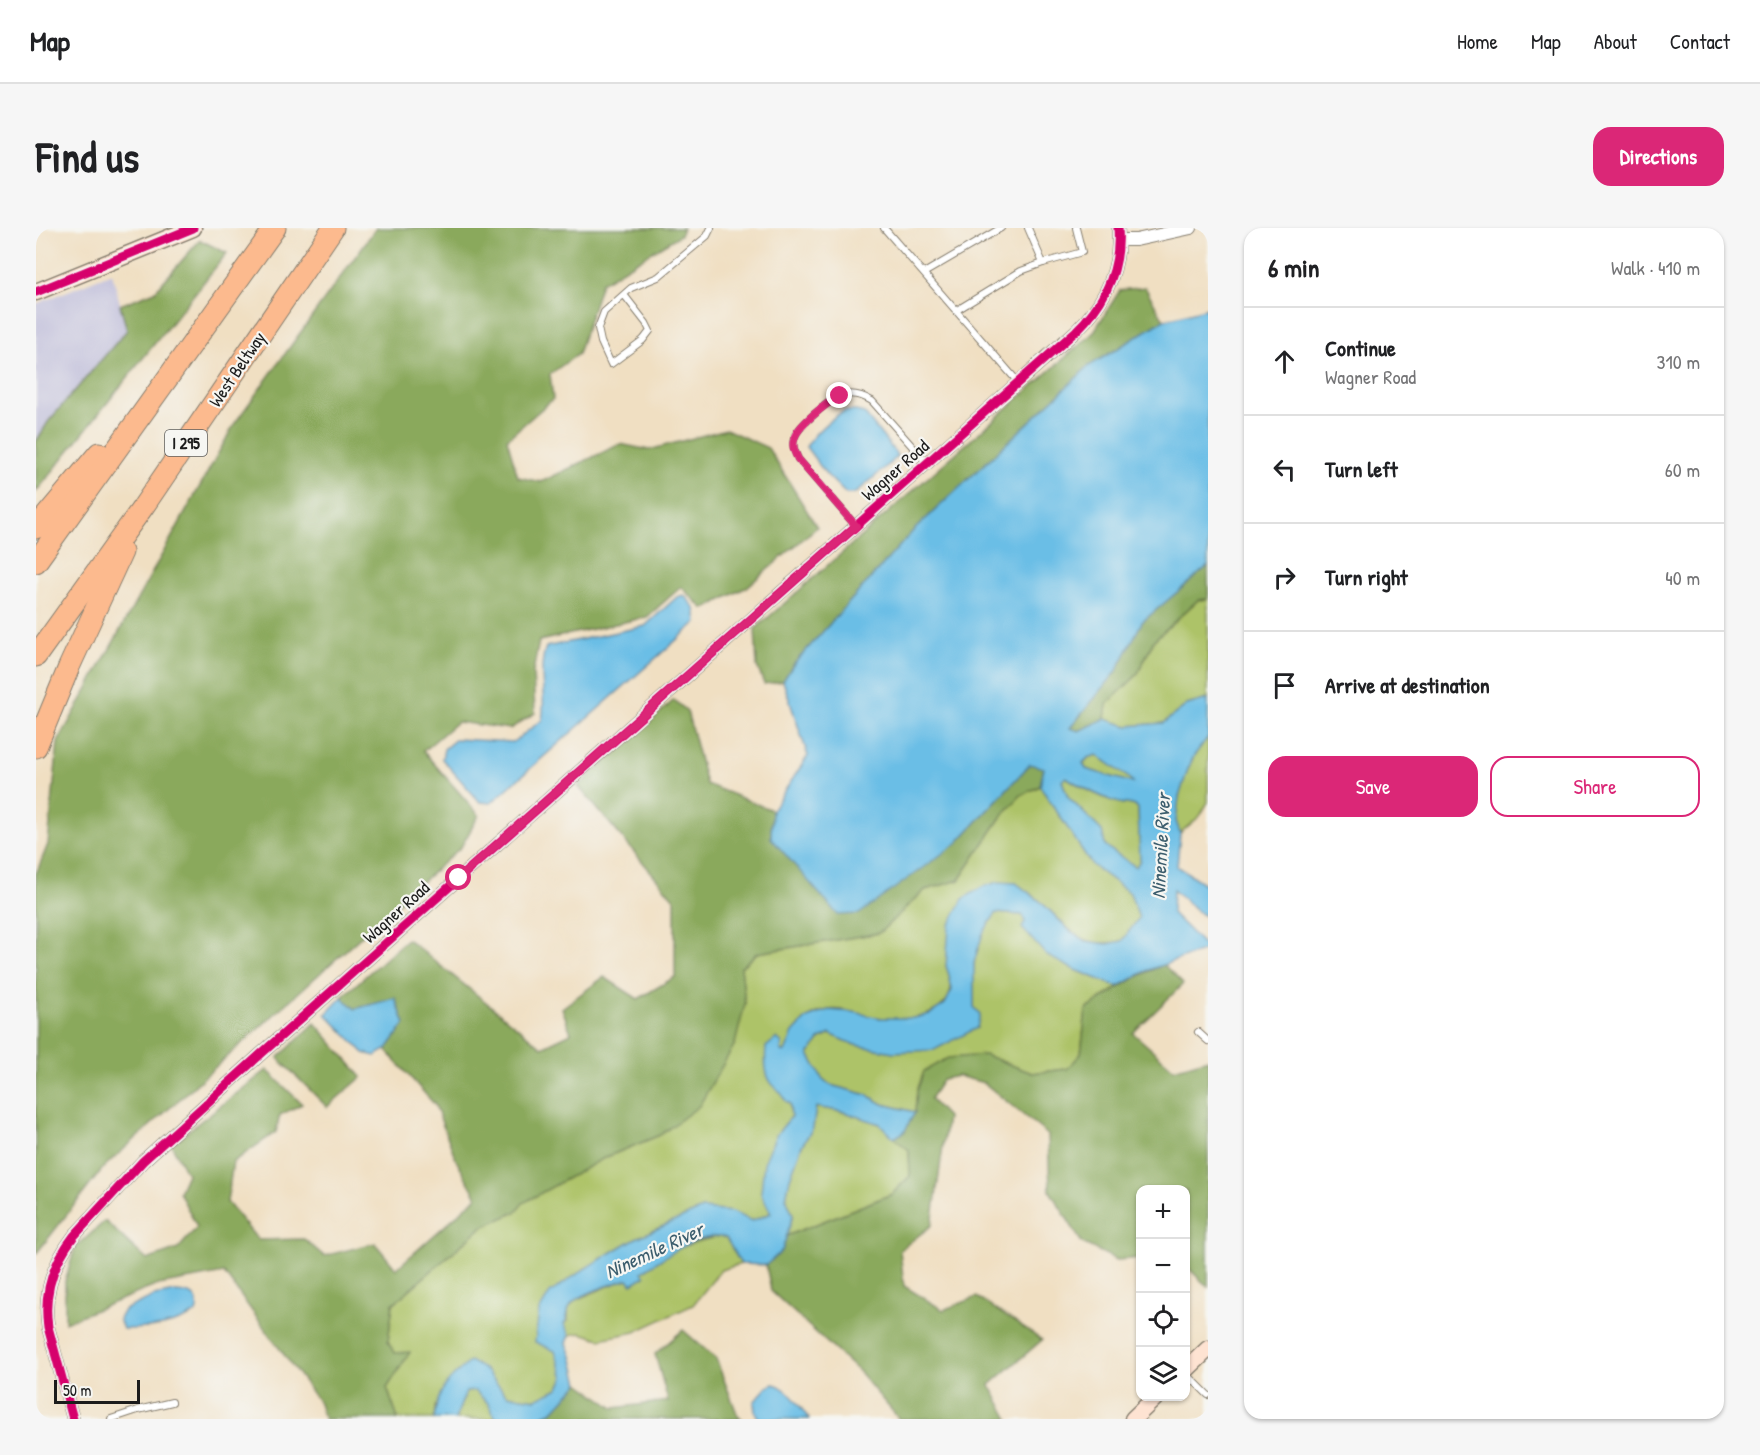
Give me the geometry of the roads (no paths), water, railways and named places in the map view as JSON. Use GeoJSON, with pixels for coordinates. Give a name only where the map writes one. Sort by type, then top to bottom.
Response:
{"type":"FeatureCollection","features":[{"type":"Feature","properties":{"kind":"highway"},"geometry":{"type":"LineString","coordinates":[[36,562],[275,228]]}},
{"type":"Feature","properties":{"kind":"highway","name":"West Beltway"},"geometry":{"type":"LineString","coordinates":[[36,656],[143,507],[333,228]]}},
{"type":"Feature","properties":{"kind":"highway"},"geometry":{"type":"LineString","coordinates":[[36,528],[86,467],[166,379]]}},
{"type":"Feature","properties":{"kind":"highway"},"geometry":{"type":"LineString","coordinates":[[36,747],[69,667],[143,507]]}},
{"type":"Feature","properties":{"kind":"street"},"geometry":{"type":"LineString","coordinates":[[36,292],[193,228]]}},
{"type":"Feature","properties":{"kind":"street"},"geometry":{"type":"LineString","coordinates":[[1118,234],[1136,240],[1191,228]]}},
{"type":"Feature","properties":{"kind":"street","name":"Wagner Road"},"geometry":{"type":"LineString","coordinates":[[73,1419],[48,1327],[46,1300],[54,1269],[74,1236],[159,1146],[1076,331],[1096,308],[1112,279],[1116,264],[1118,234]]}},
{"type":"Feature","properties":{"kind":"street"},"geometry":{"type":"LineString","coordinates":[[1190,1367],[1208,1349]]}},
{"type":"Feature","properties":{"kind":"street"},"geometry":{"type":"LineString","coordinates":[[1133,1419],[1152,1401]]}},
{"type":"Feature","properties":{"kind":"lane"},"geometry":{"type":"LineString","coordinates":[[624,296],[650,331],[643,340],[611,364],[601,342],[598,328],[604,312],[631,288],[658,277],[707,236],[711,228]]}},
{"type":"Feature","properties":{"kind":"lane"},"geometry":{"type":"LineString","coordinates":[[884,228],[1019,382]]}},
{"type":"Feature","properties":{"kind":"lane"},"geometry":{"type":"LineString","coordinates":[[924,273],[1001,228]]}},
{"type":"Feature","properties":{"kind":"lane"},"geometry":{"type":"LineString","coordinates":[[1028,228],[1042,262]]}},
{"type":"Feature","properties":{"kind":"lane"},"geometry":{"type":"LineString","coordinates":[[957,310],[1021,271],[1042,262],[1082,252],[1076,228]]}},
{"type":"Feature","properties":{"kind":"lane"},"geometry":{"type":"LineString","coordinates":[[856,526],[798,459],[794,451],[794,437],[799,430],[831,400],[851,394],[872,401],[927,463]]}},
{"type":"Feature","properties":{"kind":"lane"},"geometry":{"type":"LineString","coordinates":[[1198,1032],[1208,1041]]}},
{"type":"Feature","properties":{"kind":"lane"},"geometry":{"type":"LineString","coordinates":[[1190,1377],[1208,1395]]}},
{"type":"Feature","properties":{"kind":"lane"},"geometry":{"type":"LineString","coordinates":[[111,1419],[172,1402]]}},
{"type":"Feature","properties":{"kind":"water","name":"Ninemile River"},"geometry":{"type":"Polygon","coordinates":[[[1208,308],[1208,566],[1142,622],[1116,672],[1070,728],[1079,731],[1105,719],[1128,726],[1163,723],[1187,705],[1208,699],[1208,737],[1194,756],[1188,769],[1179,797],[1176,821],[1180,833],[1177,866],[1208,886],[1208,917],[1201,914],[1173,890],[1172,913],[1208,949],[1146,971],[1118,987],[1046,955],[1022,928],[1025,922],[1022,915],[996,913],[983,933],[974,962],[974,1007],[980,1014],[977,1028],[934,1050],[893,1052],[855,1045],[830,1034],[819,1040],[809,1054],[822,1078],[830,1085],[868,1095],[883,1104],[915,1112],[904,1132],[894,1138],[880,1124],[844,1112],[816,1107],[813,1128],[802,1145],[790,1178],[786,1198],[793,1215],[782,1251],[766,1265],[741,1264],[726,1238],[705,1238],[682,1247],[642,1272],[645,1276],[632,1284],[628,1279],[605,1287],[580,1297],[570,1306],[564,1324],[570,1335],[567,1343],[579,1383],[553,1411],[534,1419],[496,1418],[487,1402],[475,1391],[466,1392],[455,1419],[434,1419],[441,1392],[455,1374],[470,1361],[484,1369],[507,1395],[536,1399],[559,1388],[564,1377],[555,1351],[535,1342],[539,1311],[550,1293],[586,1268],[634,1239],[702,1209],[732,1212],[752,1221],[771,1213],[761,1193],[764,1163],[776,1135],[791,1117],[790,1104],[768,1077],[765,1062],[766,1047],[777,1038],[782,1043],[781,1051],[785,1052],[793,1033],[807,1018],[829,1010],[854,1012],[879,1018],[914,1018],[930,1014],[945,1004],[952,990],[946,966],[949,926],[963,899],[982,887],[998,882],[1016,883],[1041,902],[1070,931],[1086,941],[1107,944],[1122,941],[1139,918],[1130,893],[1092,865],[1040,786],[1044,768],[1030,764],[957,843],[859,914],[838,915],[771,838],[772,810],[808,756],[783,681],[793,665],[913,531],[1089,366],[1164,320],[1208,308]],[[1097,755],[1088,758],[1083,763],[1086,769],[1133,783],[1129,778],[1097,755]],[[1066,777],[1062,781],[1068,797],[1102,831],[1105,846],[1136,867],[1140,860],[1138,808],[1105,798],[1066,777]]]}},
{"type":"Feature","properties":{"kind":"water"},"geometry":{"type":"Polygon","coordinates":[[[844,411],[864,413],[897,456],[852,494],[846,494],[826,474],[806,447],[823,427],[844,411]]]}},
{"type":"Feature","properties":{"kind":"water"},"geometry":{"type":"Polygon","coordinates":[[[684,595],[695,608],[697,622],[491,803],[480,802],[442,759],[444,749],[456,739],[513,742],[542,720],[542,664],[546,647],[645,626],[677,597],[684,595]]]}},
{"type":"Feature","properties":{"kind":"water"},"geometry":{"type":"Polygon","coordinates":[[[342,997],[355,1009],[395,998],[405,1024],[386,1050],[375,1056],[364,1053],[326,1014],[342,997]]]}},
{"type":"Feature","properties":{"kind":"water"},"geometry":{"type":"Polygon","coordinates":[[[175,1292],[185,1293],[196,1299],[196,1313],[161,1326],[123,1329],[119,1319],[124,1310],[154,1296],[175,1292]]]}},
{"type":"Feature","properties":{"kind":"water"},"geometry":{"type":"Polygon","coordinates":[[[773,1384],[789,1393],[809,1419],[759,1419],[755,1412],[754,1402],[767,1387],[773,1384]]]}}]}
